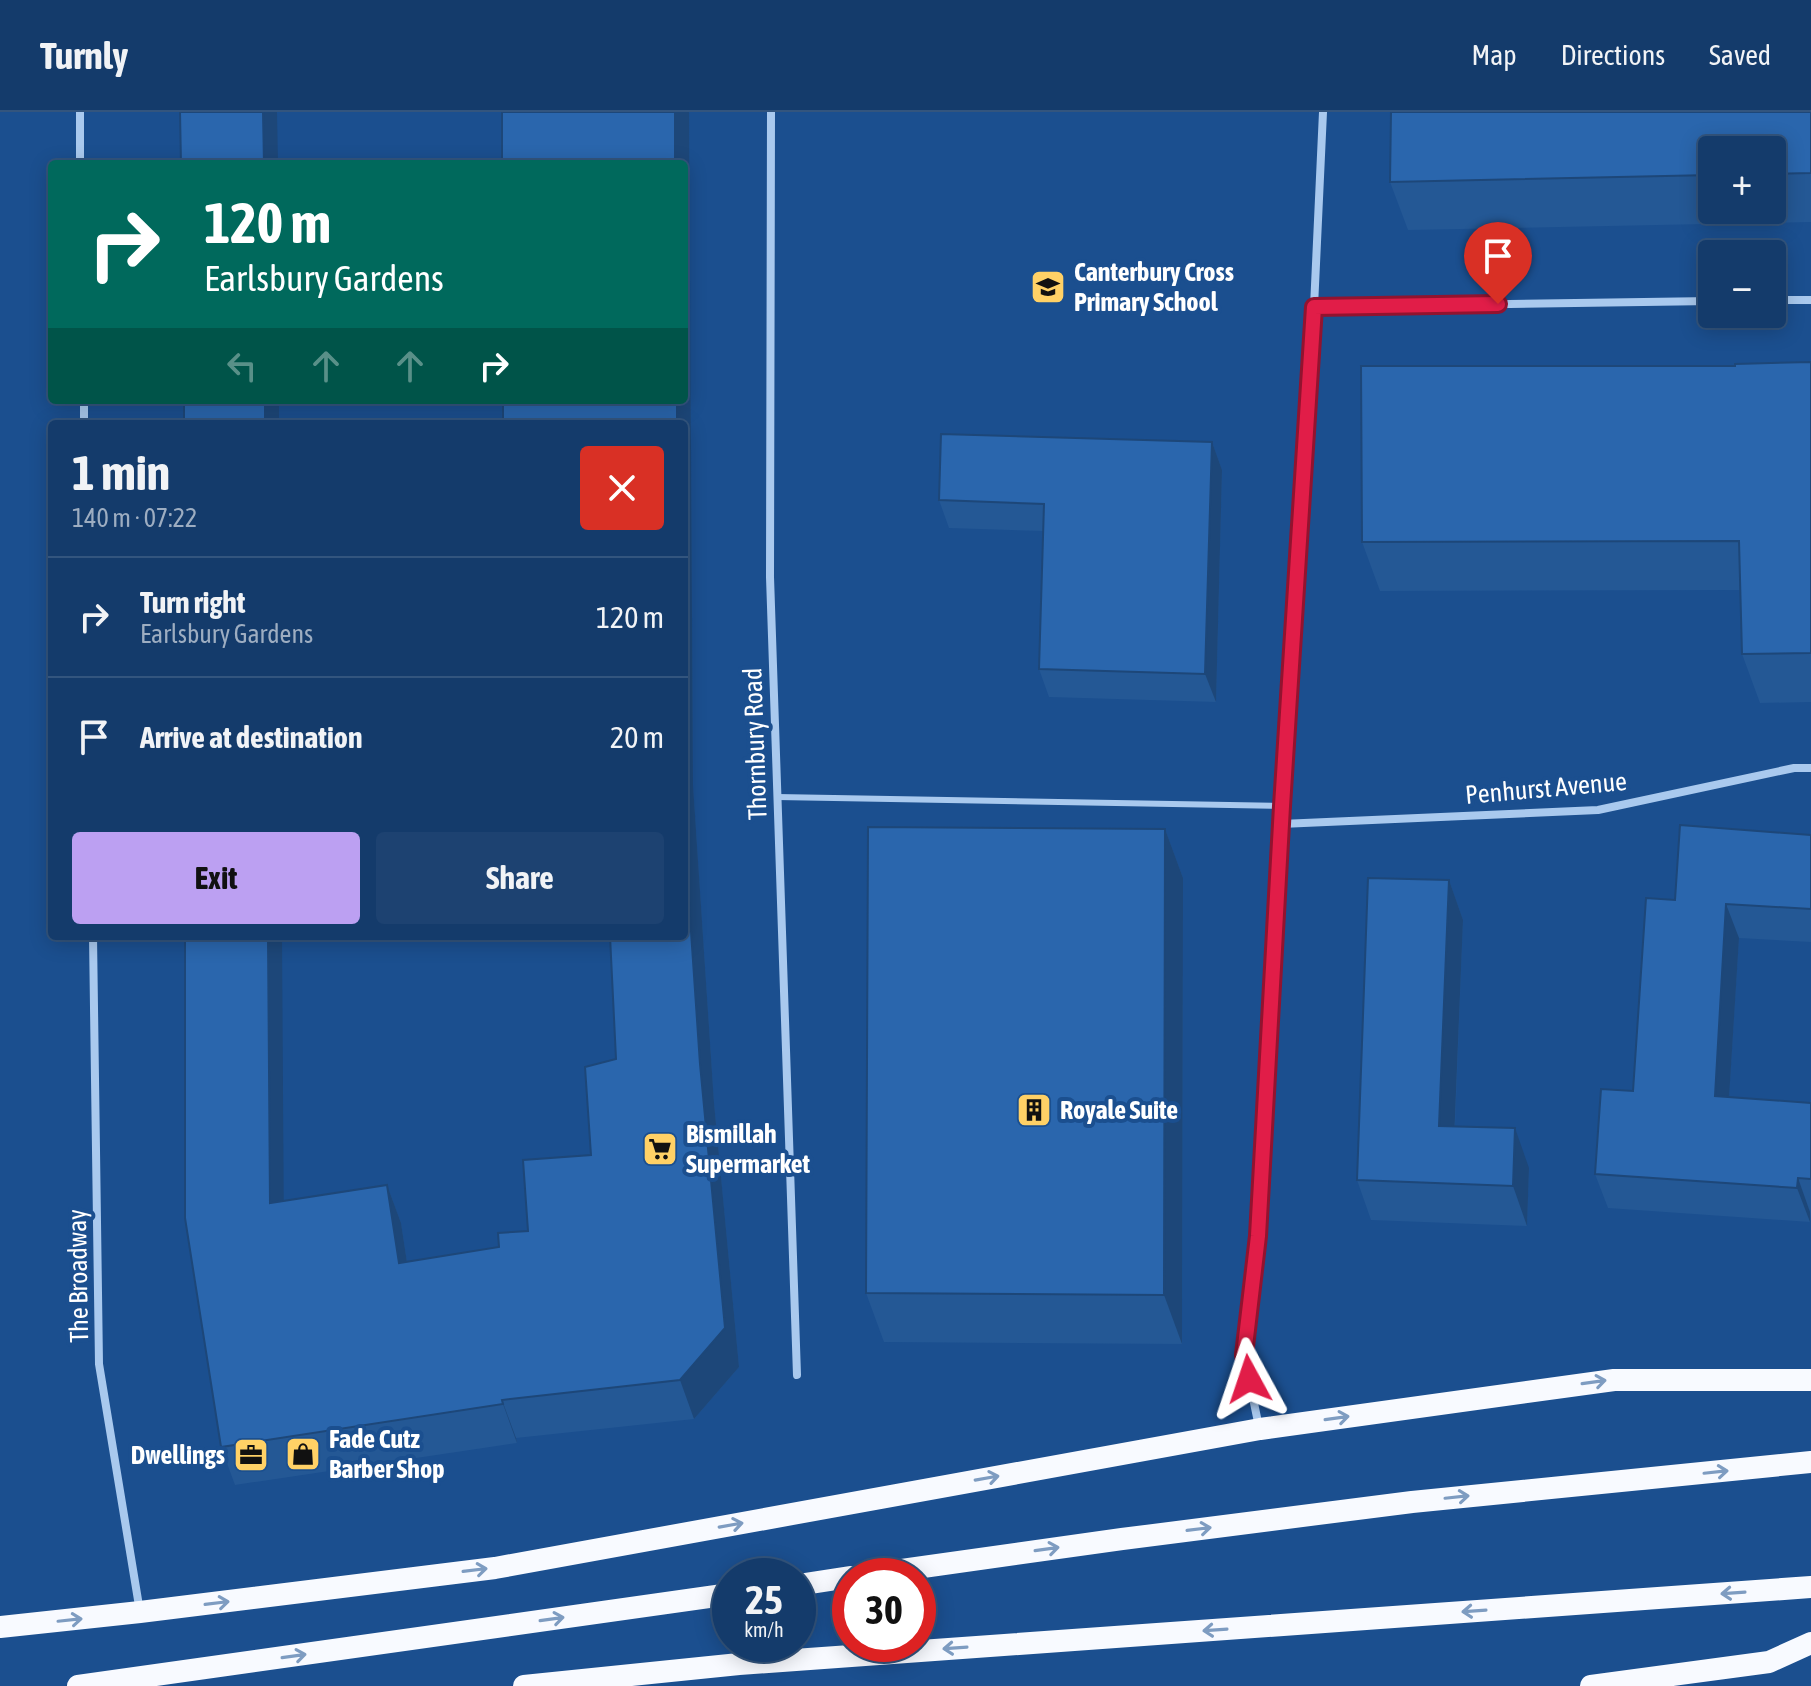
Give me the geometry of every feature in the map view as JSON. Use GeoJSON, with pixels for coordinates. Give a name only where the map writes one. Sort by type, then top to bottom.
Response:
{"type":"FeatureCollection","features":[{"type":"Feature","properties":{"kind":"highway"},"geometry":{"type":"LineString","coordinates":[[0,1627],[495,1568],[1260,1429],[1614,1380],[1811,1380]]}},
{"type":"Feature","properties":{"kind":"highway"},"geometry":{"type":"LineString","coordinates":[[936,1565],[1412,1502],[1811,1462]]}},
{"type":"Feature","properties":{"kind":"highway"},"geometry":{"type":"LineString","coordinates":[[524,1686],[755,1663],[1811,1587]]}},
{"type":"Feature","properties":{"kind":"highway"},"geometry":{"type":"LineString","coordinates":[[78,1686],[712,1597]]}},
{"type":"Feature","properties":{"kind":"highway"},"geometry":{"type":"LineString","coordinates":[[1591,1686],[1769,1662],[1811,1643]]}},
{"type":"Feature","properties":{"kind":"street"},"geometry":{"type":"LineString","coordinates":[[80,112],[80,160]]}},
{"type":"Feature","properties":{"kind":"street","name":"Thornbury Road"},"geometry":{"type":"LineString","coordinates":[[771,112],[770,577],[797,1375]]}},
{"type":"Feature","properties":{"kind":"street"},"geometry":{"type":"LineString","coordinates":[[1260,1429],[1244,1355],[1258,1236],[1323,112]]}},
{"type":"Feature","properties":{"kind":"street"},"geometry":{"type":"LineString","coordinates":[[1786,300],[1811,300]]}},
{"type":"Feature","properties":{"kind":"street"},"geometry":{"type":"LineString","coordinates":[[1314,307],[1698,301]]}},
{"type":"Feature","properties":{"kind":"street","name":"Penhurst Avenue"},"geometry":{"type":"LineString","coordinates":[[1281,824],[1598,810],[1794,768],[1811,768]]}},
{"type":"Feature","properties":{"kind":"street","name":"The Broadway"},"geometry":{"type":"LineString","coordinates":[[93,940],[99,1364],[140,1612]]}},
{"type":"Feature","properties":{"kind":"lane"},"geometry":{"type":"LineString","coordinates":[[777,797],[1282,806]]}},
{"type":"Feature","properties":{"kind":"building"},"geometry":{"type":"Polygon","coordinates":[[[180,112],[263,112],[264,160],[181,160],[180,112]]]}},
{"type":"Feature","properties":{"kind":"building"},"geometry":{"type":"Polygon","coordinates":[[[502,112],[675,112],[675,160],[502,160],[502,112]]]}},
{"type":"Feature","properties":{"kind":"building"},"geometry":{"type":"Polygon","coordinates":[[[1391,112],[1811,112],[1811,173],[1786,174],[1786,136],[1698,136],[1698,175],[1390,182],[1391,112]]]}},
{"type":"Feature","properties":{"kind":"building"},"geometry":{"type":"Polygon","coordinates":[[[1811,362],[1811,653],[1742,654],[1739,541],[1362,542],[1361,366],[1735,366],[1811,362]]]}},
{"type":"Feature","properties":{"kind":"building"},"geometry":{"type":"Polygon","coordinates":[[[184,404],[265,404],[265,420],[184,420],[184,404]]]}},
{"type":"Feature","properties":{"kind":"building"},"geometry":{"type":"Polygon","coordinates":[[[503,404],[677,404],[677,420],[503,420],[503,404]]]}},
{"type":"Feature","properties":{"kind":"building"},"geometry":{"type":"Polygon","coordinates":[[[941,434],[1212,442],[1205,674],[1039,669],[1044,504],[939,500],[941,434]]]}},
{"type":"Feature","properties":{"kind":"building"},"geometry":{"type":"Polygon","coordinates":[[[1680,825],[1811,835],[1811,909],[1726,904],[1715,1096],[1811,1103],[1811,1179],[1798,1178],[1797,1188],[1595,1174],[1601,1089],[1633,1091],[1646,898],[1675,900],[1680,825]]]}},
{"type":"Feature","properties":{"kind":"building","name":"Royale Suite"},"geometry":{"type":"Polygon","coordinates":[[[868,827],[1165,829],[1164,1295],[866,1293],[868,827]]]}},
{"type":"Feature","properties":{"kind":"building"},"geometry":{"type":"Polygon","coordinates":[[[1368,878],[1449,880],[1439,1126],[1515,1128],[1513,1186],[1357,1180],[1368,878]]]}},
{"type":"Feature","properties":{"kind":"building"},"geometry":{"type":"Polygon","coordinates":[[[688,887],[700,1064],[725,1328],[680,1380],[502,1400],[503,1404],[221,1447],[185,1218],[185,940],[268,940],[270,1203],[387,1185],[399,1263],[499,1247],[498,1233],[528,1231],[523,1160],[591,1155],[585,1067],[616,1059],[610,940],[688,940],[688,887]]]}},
{"type":"Feature","properties":{"kind":"place","name":"Canterbury Cross Primary School"},"geometry":{"type":"Point","coordinates":[1048,287]}},
{"type":"Feature","properties":{"kind":"place","name":"Royale Suite"},"geometry":{"type":"Point","coordinates":[1034,1110]}},
{"type":"Feature","properties":{"kind":"place","name":"Bismillah Supermarket"},"geometry":{"type":"Point","coordinates":[660,1149]}},
{"type":"Feature","properties":{"kind":"place","name":"Fade Cutz Barber Shop"},"geometry":{"type":"Point","coordinates":[303,1454]}},
{"type":"Feature","properties":{"kind":"place","name":"Dwellings"},"geometry":{"type":"Point","coordinates":[251,1455]}},
{"type":"Feature","properties":{"kind":"route"},"geometry":{"type":"LineString","coordinates":[[1249,1379],[1244,1355],[1258,1236],[1314,307],[1498,304]]}}]}
